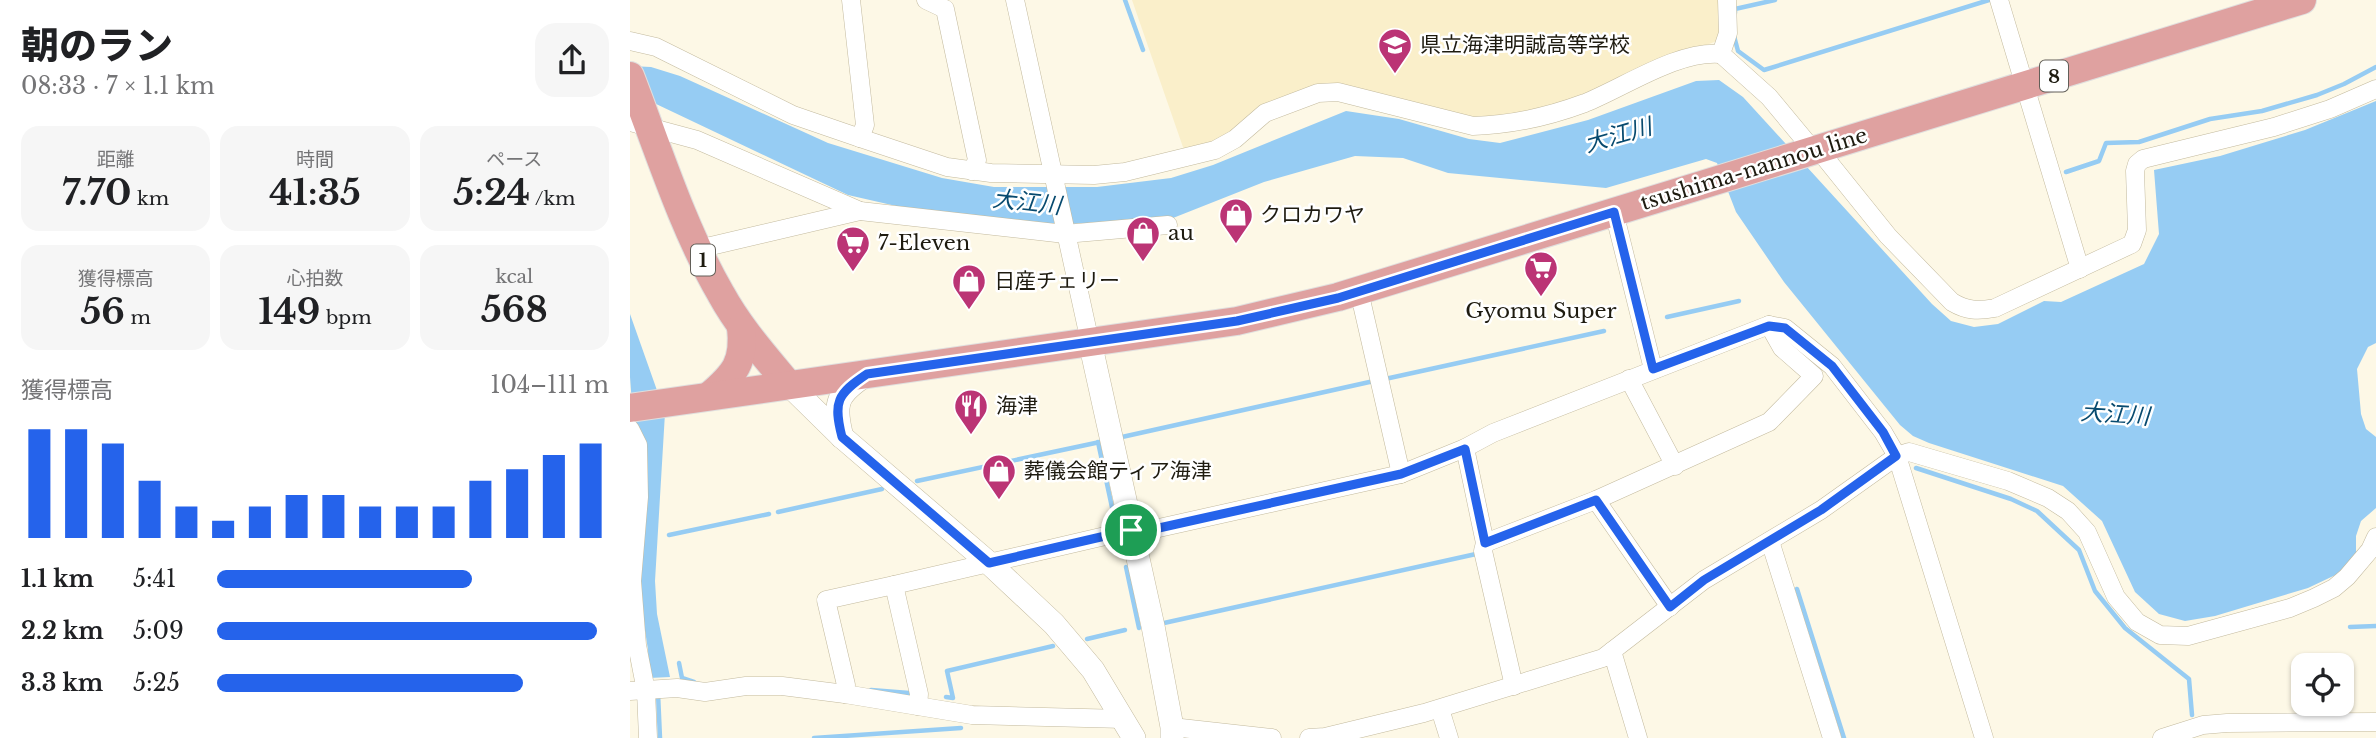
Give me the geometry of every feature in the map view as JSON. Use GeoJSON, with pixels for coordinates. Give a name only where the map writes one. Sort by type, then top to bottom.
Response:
{"type":"FeatureCollection","features":[{"type":"Feature","properties":{"kind":"main road","name":"tsushima-nannou line"},"geometry":{"type":"LineString","coordinates":[[630,408],[1237,321],[1359,291],[2302,0]]}},
{"type":"Feature","properties":{"kind":"main road","name":"1"},"geometry":{"type":"LineString","coordinates":[[630,76],[641,123],[720,293],[741,327],[788,384]]}},
{"type":"Feature","properties":{"kind":"main road"},"geometry":{"type":"LineString","coordinates":[[709,396],[727,381],[736,369],[743,343],[741,327]]}},
{"type":"Feature","properties":{"kind":"street"},"geometry":{"type":"LineString","coordinates":[[926,0],[945,9],[977,160],[972,171]]}},
{"type":"Feature","properties":{"kind":"street"},"geometry":{"type":"LineString","coordinates":[[1015,0],[1153,625],[1172,732],[1272,738]]}},
{"type":"Feature","properties":{"kind":"street"},"geometry":{"type":"LineString","coordinates":[[1721,54],[1728,33],[1727,0]]}},
{"type":"Feature","properties":{"kind":"street"},"geometry":{"type":"LineString","coordinates":[[1999,0],[2080,269]]}},
{"type":"Feature","properties":{"kind":"street"},"geometry":{"type":"LineString","coordinates":[[855,1],[865,125],[860,138]]}},
{"type":"Feature","properties":{"kind":"street"},"geometry":{"type":"LineString","coordinates":[[630,41],[656,47],[793,116],[947,167],[1054,177],[1125,172],[1214,150],[1235,139],[1265,113],[1318,93],[1338,93],[1473,126],[1493,125],[1558,112],[1622,88],[1652,71],[1690,57],[1706,52],[1721,54],[1769,97],[1812,151],[1952,302],[1977,311],[1995,308],[2132,244],[2137,230],[2135,172],[2137,164],[2143,159],[2274,127],[2330,109],[2376,89]]}},
{"type":"Feature","properties":{"kind":"street"},"geometry":{"type":"LineString","coordinates":[[641,123],[696,140],[860,211],[1065,232],[1168,225]]}},
{"type":"Feature","properties":{"kind":"street"},"geometry":{"type":"LineString","coordinates":[[698,249],[860,211]]}},
{"type":"Feature","properties":{"kind":"street"},"geometry":{"type":"LineString","coordinates":[[1614,212],[1653,369]]}},
{"type":"Feature","properties":{"kind":"street"},"geometry":{"type":"LineString","coordinates":[[1359,291],[1401,474]]}},
{"type":"Feature","properties":{"kind":"street"},"geometry":{"type":"LineString","coordinates":[[1485,543],[1596,500],[1769,422],[1814,376],[1782,348],[1769,326]]}},
{"type":"Feature","properties":{"kind":"street"},"geometry":{"type":"LineString","coordinates":[[845,694],[846,685],[826,600],[1401,474],[1465,449],[1493,433],[1769,326],[1785,328],[1832,366],[1883,432],[1896,456],[1984,738]]}},
{"type":"Feature","properties":{"kind":"street"},"geometry":{"type":"LineString","coordinates":[[842,437],[837,407],[839,398],[849,386],[867,374]]}},
{"type":"Feature","properties":{"kind":"street"},"geometry":{"type":"LineString","coordinates":[[1629,379],[1675,466]]}},
{"type":"Feature","properties":{"kind":"street"},"geometry":{"type":"LineString","coordinates":[[788,384],[842,437],[989,563],[1055,624],[1093,670],[1129,729]]}},
{"type":"Feature","properties":{"kind":"street"},"geometry":{"type":"LineString","coordinates":[[630,429],[638,445],[639,497],[631,581],[638,691],[648,738]]}},
{"type":"Feature","properties":{"kind":"street"},"geometry":{"type":"LineString","coordinates":[[1465,449],[1485,543],[1483,551],[1514,686]]}},
{"type":"Feature","properties":{"kind":"street"},"geometry":{"type":"LineString","coordinates":[[1309,738],[1325,737],[1440,709],[1603,658],[1704,580],[1821,510],[1896,456],[1909,452],[2008,481],[2048,498],[2068,511],[2087,532],[2116,597],[2137,622],[2160,635],[2188,636],[2290,608],[2314,598],[2334,588],[2347,577],[2365,556],[2376,537]]}},
{"type":"Feature","properties":{"kind":"street"},"geometry":{"type":"LineString","coordinates":[[1596,500],[1670,607]]}},
{"type":"Feature","properties":{"kind":"street"},"geometry":{"type":"LineString","coordinates":[[1770,541],[1832,738]]}},
{"type":"Feature","properties":{"kind":"street"},"geometry":{"type":"LineString","coordinates":[[894,585],[919,694],[918,706]]}},
{"type":"Feature","properties":{"kind":"street"},"geometry":{"type":"LineString","coordinates":[[1612,652],[1638,738]]}},
{"type":"Feature","properties":{"kind":"street"},"geometry":{"type":"LineString","coordinates":[[638,691],[677,688],[705,692],[746,686],[782,686],[972,715],[1129,729]]}},
{"type":"Feature","properties":{"kind":"street"},"geometry":{"type":"LineString","coordinates":[[1440,709],[1449,738]]}},
{"type":"Feature","properties":{"kind":"street"},"geometry":{"type":"LineString","coordinates":[[2162,738],[2203,732],[2227,723],[2376,722]]}},
{"type":"Feature","properties":{"kind":"shaded area","name":"県立海津明誠高等学校"},"geometry":{"type":"Polygon","coordinates":[[[1132,0],[1725,0],[1726,8],[1717,41],[1581,97],[1528,112],[1475,120],[1329,89],[1233,136],[1185,153],[1132,0]]]}},
{"type":"Feature","properties":{"kind":"water","name":"大江川"},"geometry":{"type":"Polygon","coordinates":[[[630,66],[651,67],[680,76],[828,143],[942,178],[994,187],[1097,187],[1171,178],[1213,165],[1346,111],[1399,119],[1469,139],[1500,143],[1588,120],[1696,81],[1719,80],[1743,97],[1932,304],[1951,321],[1974,327],[1998,324],[2044,301],[2061,302],[2144,264],[2159,234],[2154,170],[2220,156],[2305,130],[2376,101],[2376,343],[2368,347],[2357,369],[2361,414],[2366,429],[2376,437],[2376,508],[2361,521],[2356,536],[2356,553],[2346,570],[2308,588],[2215,616],[2185,621],[2159,614],[2135,592],[2102,521],[2063,486],[1929,443],[1913,436],[1900,425],[1784,282],[1736,212],[1717,163],[1706,159],[1606,188],[1448,173],[1403,158],[1355,156],[1264,182],[1173,218],[1053,225],[918,211],[848,195],[654,103],[630,66]]]}},
{"type":"Feature","properties":{"kind":"water"},"geometry":{"type":"Polygon","coordinates":[[[630,314],[665,413],[655,581],[657,614],[670,677],[649,678],[648,650],[639,591],[646,446],[633,418],[630,314]]]}},
{"type":"Feature","properties":{"kind":"waterway"},"geometry":{"type":"LineString","coordinates":[[1125,0],[1143,50]]}},
{"type":"Feature","properties":{"kind":"waterway"},"geometry":{"type":"LineString","coordinates":[[1735,13],[1735,9],[1775,0]]}},
{"type":"Feature","properties":{"kind":"waterway"},"geometry":{"type":"LineString","coordinates":[[1734,36],[1738,51],[1764,70],[1989,0]]}},
{"type":"Feature","properties":{"kind":"waterway"},"geometry":{"type":"LineString","coordinates":[[2066,172],[2099,161],[2106,143],[2139,142],[2210,119],[2262,111],[2317,95],[2376,67]]}},
{"type":"Feature","properties":{"kind":"waterway"},"geometry":{"type":"LineString","coordinates":[[1667,317],[1739,301]]}},
{"type":"Feature","properties":{"kind":"waterway"},"geometry":{"type":"LineString","coordinates":[[1385,379],[1604,331]]}},
{"type":"Feature","properties":{"kind":"waterway"},"geometry":{"type":"LineString","coordinates":[[1122,437],[1374,381]]}},
{"type":"Feature","properties":{"kind":"waterway"},"geometry":{"type":"LineString","coordinates":[[1098,442],[1116,526]]}},
{"type":"Feature","properties":{"kind":"waterway"},"geometry":{"type":"LineString","coordinates":[[917,481],[1100,442]]}},
{"type":"Feature","properties":{"kind":"waterway"},"geometry":{"type":"LineString","coordinates":[[1916,468],[2011,499],[2037,511],[2079,550],[2095,591],[2125,628],[2189,679],[2192,715]]}},
{"type":"Feature","properties":{"kind":"waterway"},"geometry":{"type":"LineString","coordinates":[[778,512],[882,489]]}},
{"type":"Feature","properties":{"kind":"waterway"},"geometry":{"type":"LineString","coordinates":[[669,535],[769,514]]}},
{"type":"Feature","properties":{"kind":"waterway"},"geometry":{"type":"LineString","coordinates":[[1119,539],[1123,556]]}},
{"type":"Feature","properties":{"kind":"waterway"},"geometry":{"type":"LineString","coordinates":[[1164,623],[1476,554]]}},
{"type":"Feature","properties":{"kind":"waterway"},"geometry":{"type":"LineString","coordinates":[[1126,567],[1139,628]]}},
{"type":"Feature","properties":{"kind":"waterway"},"geometry":{"type":"LineString","coordinates":[[1797,589],[1844,738]]}},
{"type":"Feature","properties":{"kind":"waterway"},"geometry":{"type":"LineString","coordinates":[[2350,627],[2376,626]]}},
{"type":"Feature","properties":{"kind":"waterway"},"geometry":{"type":"LineString","coordinates":[[1087,639],[1125,630]]}},
{"type":"Feature","properties":{"kind":"waterway"},"geometry":{"type":"LineString","coordinates":[[946,697],[953,698],[947,671],[1053,646]]}},
{"type":"Feature","properties":{"kind":"waterway"},"geometry":{"type":"LineString","coordinates":[[679,663],[682,678],[694,682]]}},
{"type":"Feature","properties":{"kind":"waterway"},"geometry":{"type":"LineString","coordinates":[[871,690],[909,693]]}},
{"type":"Feature","properties":{"kind":"waterway"},"geometry":{"type":"LineString","coordinates":[[658,693],[660,738]]}},
{"type":"Feature","properties":{"kind":"waterway"},"geometry":{"type":"LineString","coordinates":[[814,738],[961,728]]}},
{"type":"Feature","properties":{"kind":"place","name":"県立海津明誠高等学校"},"geometry":{"type":"Point","coordinates":[1395,75]}},
{"type":"Feature","properties":{"kind":"place","name":"クロカワヤ"},"geometry":{"type":"Point","coordinates":[1236,245]}},
{"type":"Feature","properties":{"kind":"place","name":"au"},"geometry":{"type":"Point","coordinates":[1143,263]}},
{"type":"Feature","properties":{"kind":"place","name":"7-Eleven"},"geometry":{"type":"Point","coordinates":[853,273]}},
{"type":"Feature","properties":{"kind":"place","name":"Gyomu Super"},"geometry":{"type":"Point","coordinates":[1541,298]}},
{"type":"Feature","properties":{"kind":"place","name":"日産チェリー"},"geometry":{"type":"Point","coordinates":[969,311]}},
{"type":"Feature","properties":{"kind":"place","name":"海津"},"geometry":{"type":"Point","coordinates":[971,436]}},
{"type":"Feature","properties":{"kind":"place","name":"葬儀会館ティア海津"},"geometry":{"type":"Point","coordinates":[999,501]}},
{"type":"Feature","properties":{"kind":"route"},"geometry":{"type":"LineString","coordinates":[[1614,212],[1653,369],[1769,326],[1785,328],[1832,366],[1883,432],[1896,456],[1821,510],[1704,580],[1670,607],[1596,500],[1485,543],[1465,449],[1401,474],[1132,534],[1131,530],[989,563],[842,437],[838,422],[839,398],[849,386],[867,374],[1237,321],[1338,298],[1614,212]]}}]}
